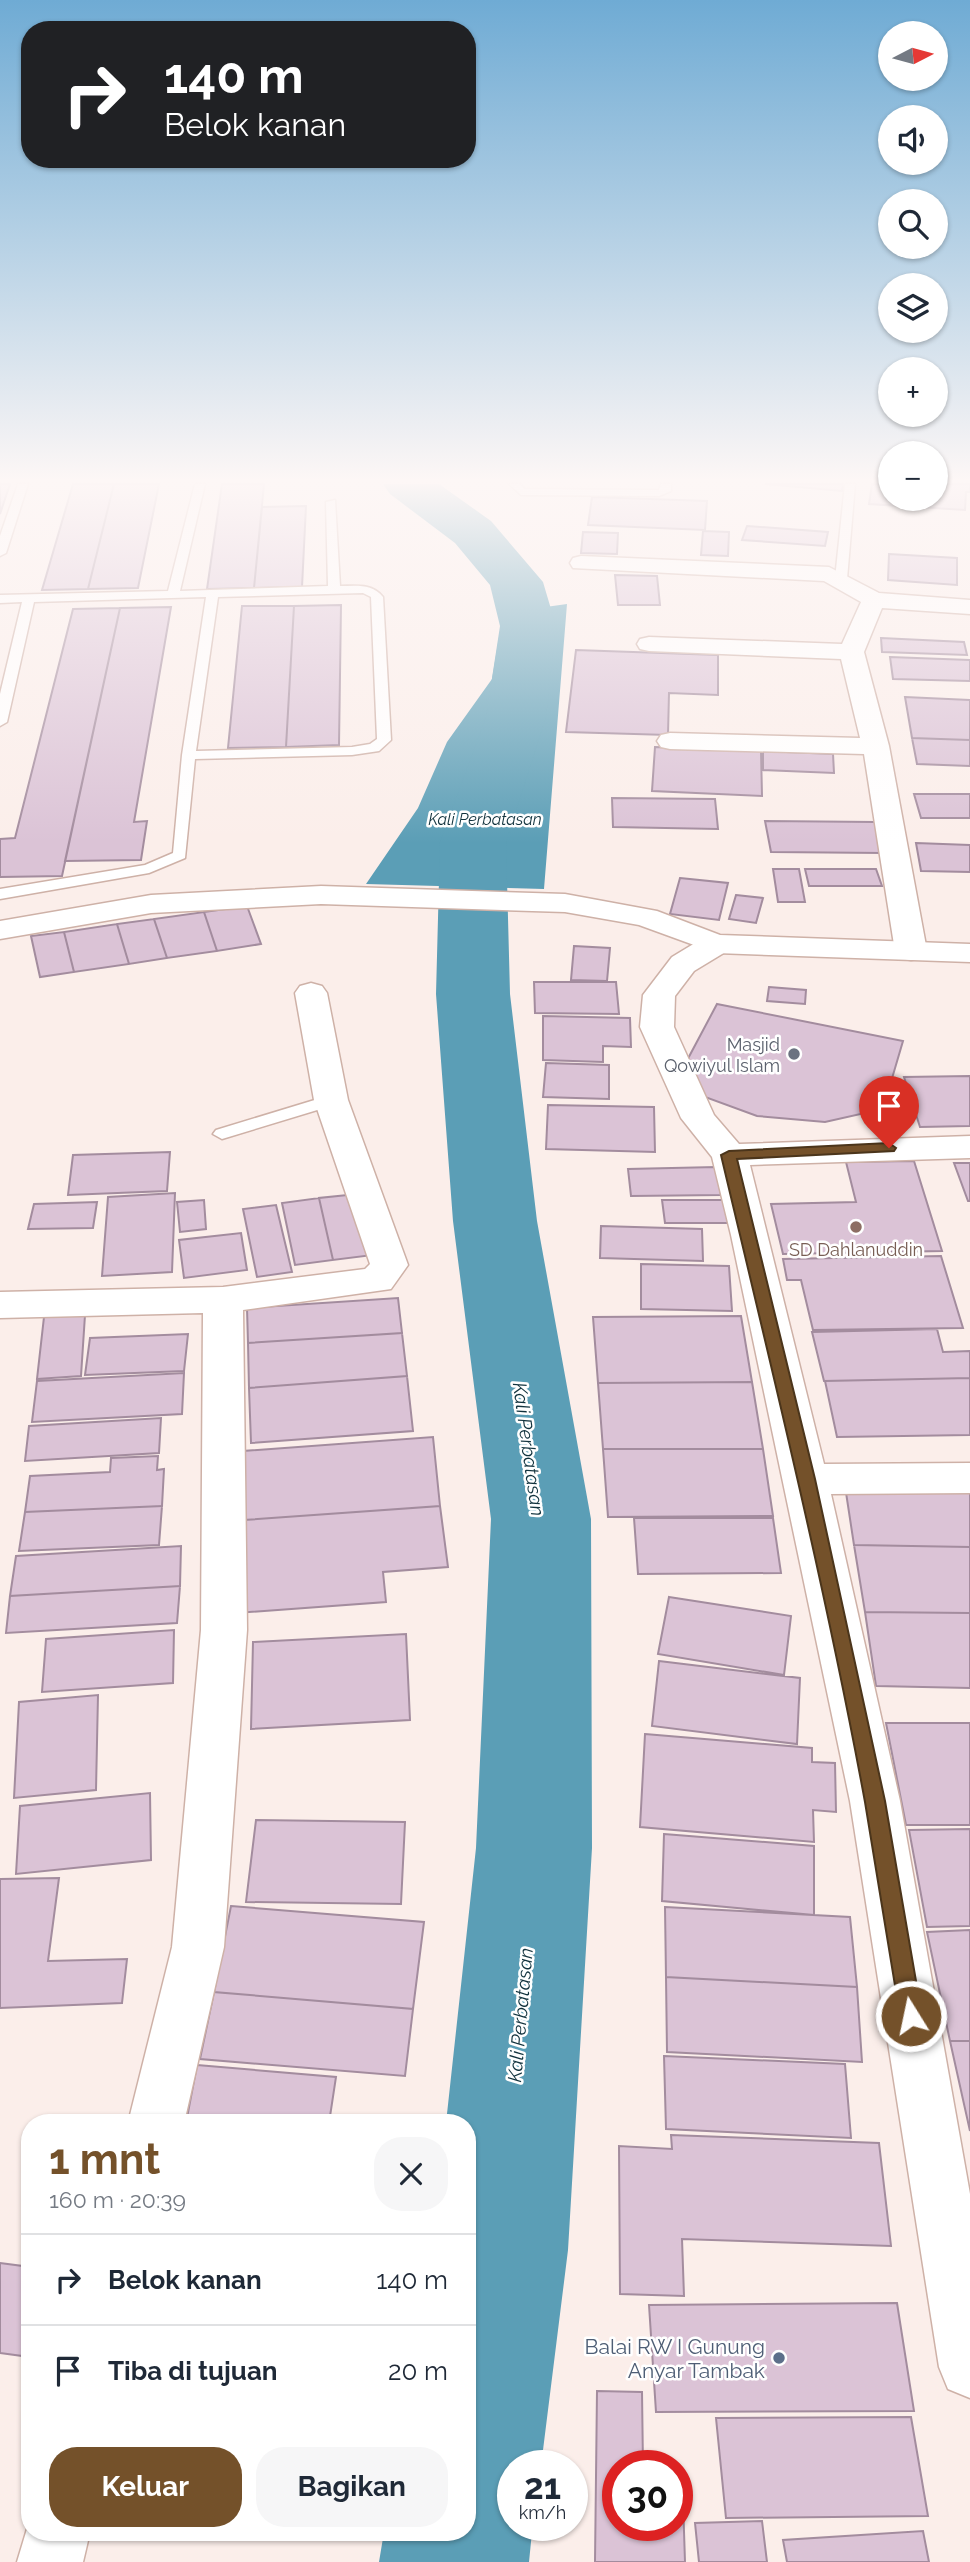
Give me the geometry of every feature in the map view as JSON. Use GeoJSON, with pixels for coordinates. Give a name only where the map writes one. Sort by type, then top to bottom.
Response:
{"type":"FeatureCollection","features":[{"type":"Feature","properties":{"kind":"street"},"geometry":{"type":"LineString","coordinates":[[872,604],[861,624],[852,652],[876,746],[911,951]]}},
{"type":"Feature","properties":{"kind":"street"},"geometry":{"type":"LineString","coordinates":[[923,604],[970,607]]}},
{"type":"Feature","properties":{"kind":"street"},"geometry":{"type":"LineString","coordinates":[[649,644],[852,652]]}},
{"type":"Feature","properties":{"kind":"street"},"geometry":{"type":"LineString","coordinates":[[670,741],[876,746]]}},
{"type":"Feature","properties":{"kind":"street"},"geometry":{"type":"LineString","coordinates":[[0,930],[151,904],[321,895],[565,903],[646,916],[716,944],[970,953]]}},
{"type":"Feature","properties":{"kind":"street"},"geometry":{"type":"LineString","coordinates":[[716,944],[683,964],[659,995],[657,1027],[698,1118],[729,1155],[806,1479],[875,1801],[969,2348]]}},
{"type":"Feature","properties":{"kind":"street"},"geometry":{"type":"LineString","coordinates":[[0,1305],[223,1300],[377,1280],[389,1265],[331,1100],[312,993]]}},
{"type":"Feature","properties":{"kind":"street"},"geometry":{"type":"LineString","coordinates":[[729,1155],[970,1147]]}},
{"type":"Feature","properties":{"kind":"street"},"geometry":{"type":"LineString","coordinates":[[158,2114],[198,1947],[201,1920],[224,1630],[223,1300]]}},
{"type":"Feature","properties":{"kind":"street"},"geometry":{"type":"LineString","coordinates":[[806,1479],[970,1478]]}},
{"type":"Feature","properties":{"kind":"street"},"geometry":{"type":"LineString","coordinates":[[50,2562],[55,2541]]}},
{"type":"Feature","properties":{"kind":"lane"},"geometry":{"type":"LineString","coordinates":[[0,722],[28,604]]}},
{"type":"Feature","properties":{"kind":"lane"},"geometry":{"type":"LineString","coordinates":[[0,894],[149,869],[180,855],[188,755],[211,604]]}},
{"type":"Feature","properties":{"kind":"lane"},"geometry":{"type":"LineString","coordinates":[[188,755],[352,751],[374,748],[384,740],[377,604]]}},
{"type":"Feature","properties":{"kind":"lane"},"geometry":{"type":"LineString","coordinates":[[222,1134],[331,1100]]}},
{"type":"Feature","properties":{"kind":"water","name":"Kali Perbatasan"},"geometry":{"type":"Polygon","coordinates":[[[567,604],[544,889],[366,884],[418,808],[447,742],[492,679],[503,613],[567,604]]]}},
{"type":"Feature","properties":{"kind":"building"},"geometry":{"type":"Polygon","coordinates":[[[618,604],[660,605],[618,605],[618,604]]]}},
{"type":"Feature","properties":{"kind":"building"},"geometry":{"type":"Polygon","coordinates":[[[341,605],[339,745],[286,747],[294,606],[341,605]]]}},
{"type":"Feature","properties":{"kind":"building"},"geometry":{"type":"Polygon","coordinates":[[[242,606],[294,606],[286,747],[228,748],[242,606]]]}},
{"type":"Feature","properties":{"kind":"building"},"geometry":{"type":"Polygon","coordinates":[[[171,607],[134,822],[147,821],[141,860],[65,861],[120,608],[171,607]]]}},
{"type":"Feature","properties":{"kind":"building"},"geometry":{"type":"Polygon","coordinates":[[[120,608],[62,876],[0,877],[0,839],[15,838],[73,609],[120,608]]]}},
{"type":"Feature","properties":{"kind":"building"},"geometry":{"type":"Polygon","coordinates":[[[881,638],[964,642],[967,655],[882,652],[881,638]]]}},
{"type":"Feature","properties":{"kind":"building"},"geometry":{"type":"Polygon","coordinates":[[[576,650],[718,655],[718,695],[669,693],[668,735],[566,732],[576,650]]]}},
{"type":"Feature","properties":{"kind":"building"},"geometry":{"type":"Polygon","coordinates":[[[890,657],[970,660],[970,681],[893,679],[890,657]]]}},
{"type":"Feature","properties":{"kind":"building"},"geometry":{"type":"Polygon","coordinates":[[[905,697],[970,700],[970,740],[912,738],[905,697]]]}},
{"type":"Feature","properties":{"kind":"building"},"geometry":{"type":"Polygon","coordinates":[[[912,738],[970,740],[970,766],[917,764],[912,738]]]}},
{"type":"Feature","properties":{"kind":"building"},"geometry":{"type":"Polygon","coordinates":[[[655,747],[761,751],[762,796],[652,791],[655,747]]]}},
{"type":"Feature","properties":{"kind":"building"},"geometry":{"type":"Polygon","coordinates":[[[763,751],[833,754],[834,773],[763,770],[763,751]]]}},
{"type":"Feature","properties":{"kind":"building"},"geometry":{"type":"Polygon","coordinates":[[[914,794],[970,794],[970,818],[921,818],[914,794]]]}},
{"type":"Feature","properties":{"kind":"building"},"geometry":{"type":"Polygon","coordinates":[[[612,798],[715,799],[718,829],[613,827],[612,798]]]}},
{"type":"Feature","properties":{"kind":"building"},"geometry":{"type":"Polygon","coordinates":[[[765,821],[875,822],[883,853],[771,852],[765,821]]]}},
{"type":"Feature","properties":{"kind":"building"},"geometry":{"type":"Polygon","coordinates":[[[916,843],[970,845],[970,872],[921,871],[916,843]]]}},
{"type":"Feature","properties":{"kind":"building"},"geometry":{"type":"Polygon","coordinates":[[[773,869],[799,869],[805,902],[778,902],[773,869]]]}},
{"type":"Feature","properties":{"kind":"building"},"geometry":{"type":"Polygon","coordinates":[[[805,869],[876,869],[882,886],[809,886],[805,869]]]}},
{"type":"Feature","properties":{"kind":"building"},"geometry":{"type":"Polygon","coordinates":[[[680,878],[728,883],[719,920],[670,914],[680,878]]]}},
{"type":"Feature","properties":{"kind":"building"},"geometry":{"type":"Polygon","coordinates":[[[736,895],[763,898],[756,923],[729,919],[736,895]]]}},
{"type":"Feature","properties":{"kind":"building"},"geometry":{"type":"Polygon","coordinates":[[[247,906],[261,944],[217,951],[204,912],[247,906]]]}},
{"type":"Feature","properties":{"kind":"building"},"geometry":{"type":"Polygon","coordinates":[[[204,912],[217,951],[167,958],[154,919],[204,912]]]}},
{"type":"Feature","properties":{"kind":"building"},"geometry":{"type":"Polygon","coordinates":[[[154,919],[167,958],[129,964],[117,924],[154,919]]]}},
{"type":"Feature","properties":{"kind":"building"},"geometry":{"type":"Polygon","coordinates":[[[117,924],[129,964],[74,972],[64,932],[117,924]]]}},
{"type":"Feature","properties":{"kind":"building"},"geometry":{"type":"Polygon","coordinates":[[[64,932],[74,972],[40,977],[31,936],[64,932]]]}},
{"type":"Feature","properties":{"kind":"building"},"geometry":{"type":"Polygon","coordinates":[[[574,946],[610,948],[607,981],[571,980],[574,946]]]}},
{"type":"Feature","properties":{"kind":"building"},"geometry":{"type":"Polygon","coordinates":[[[534,982],[616,982],[619,1014],[535,1013],[534,982]]]}},
{"type":"Feature","properties":{"kind":"building"},"geometry":{"type":"Polygon","coordinates":[[[769,987],[806,990],[805,1004],[767,1001],[769,987]]]}},
{"type":"Feature","properties":{"kind":"building","name":"Masjid Qowiyul Islam"},"geometry":{"type":"Polygon","coordinates":[[[717,1004],[903,1041],[883,1109],[825,1122],[757,1116],[705,1097],[683,1068],[717,1004]]]}},
{"type":"Feature","properties":{"kind":"building"},"geometry":{"type":"Polygon","coordinates":[[[543,1016],[630,1018],[631,1047],[603,1046],[603,1062],[543,1060],[543,1016]]]}},
{"type":"Feature","properties":{"kind":"building"},"geometry":{"type":"Polygon","coordinates":[[[546,1063],[609,1065],[609,1099],[543,1097],[546,1063]]]}},
{"type":"Feature","properties":{"kind":"building"},"geometry":{"type":"Polygon","coordinates":[[[970,1076],[970,1126],[920,1127],[904,1077],[970,1076]]]}},
{"type":"Feature","properties":{"kind":"building"},"geometry":{"type":"Polygon","coordinates":[[[548,1105],[654,1107],[655,1152],[546,1149],[548,1105]]]}},
{"type":"Feature","properties":{"kind":"building"},"geometry":{"type":"Polygon","coordinates":[[[170,1152],[167,1191],[68,1195],[73,1155],[170,1152]]]}},
{"type":"Feature","properties":{"kind":"building","name":"SD Dahlanuddin"},"geometry":{"type":"Polygon","coordinates":[[[914,1161],[942,1251],[783,1254],[771,1204],[856,1202],[846,1162],[914,1161]]]}},
{"type":"Feature","properties":{"kind":"building"},"geometry":{"type":"Polygon","coordinates":[[[954,1163],[970,1163],[970,1201],[968,1201],[954,1163]]]}},
{"type":"Feature","properties":{"kind":"building"},"geometry":{"type":"Polygon","coordinates":[[[716,1167],[721,1195],[631,1196],[628,1169],[716,1167]]]}},
{"type":"Feature","properties":{"kind":"building"},"geometry":{"type":"Polygon","coordinates":[[[175,1193],[172,1272],[102,1276],[108,1197],[175,1193]]]}},
{"type":"Feature","properties":{"kind":"building"},"geometry":{"type":"Polygon","coordinates":[[[357,1194],[373,1255],[333,1260],[319,1198],[357,1194]]]}},
{"type":"Feature","properties":{"kind":"building"},"geometry":{"type":"Polygon","coordinates":[[[319,1198],[333,1260],[295,1265],[282,1203],[319,1198]]]}},
{"type":"Feature","properties":{"kind":"building"},"geometry":{"type":"Polygon","coordinates":[[[204,1200],[206,1229],[180,1232],[177,1202],[204,1200]]]}},
{"type":"Feature","properties":{"kind":"building"},"geometry":{"type":"Polygon","coordinates":[[[662,1200],[733,1200],[737,1223],[665,1223],[662,1200]]]}},
{"type":"Feature","properties":{"kind":"building"},"geometry":{"type":"Polygon","coordinates":[[[97,1202],[93,1228],[28,1229],[34,1204],[97,1202]]]}},
{"type":"Feature","properties":{"kind":"building"},"geometry":{"type":"Polygon","coordinates":[[[276,1205],[292,1272],[257,1277],[243,1209],[276,1205]]]}},
{"type":"Feature","properties":{"kind":"building"},"geometry":{"type":"Polygon","coordinates":[[[601,1226],[702,1229],[703,1261],[600,1258],[601,1226]]]}},
{"type":"Feature","properties":{"kind":"building"},"geometry":{"type":"Polygon","coordinates":[[[241,1233],[247,1270],[184,1278],[179,1240],[241,1233]]]}},
{"type":"Feature","properties":{"kind":"building"},"geometry":{"type":"Polygon","coordinates":[[[941,1256],[963,1328],[813,1330],[801,1280],[787,1280],[783,1259],[941,1256]]]}},
{"type":"Feature","properties":{"kind":"building"},"geometry":{"type":"Polygon","coordinates":[[[641,1264],[729,1266],[732,1311],[641,1309],[641,1264]]]}},
{"type":"Feature","properties":{"kind":"building"},"geometry":{"type":"Polygon","coordinates":[[[398,1298],[402,1333],[248,1343],[247,1308],[398,1298]]]}},
{"type":"Feature","properties":{"kind":"building"},"geometry":{"type":"Polygon","coordinates":[[[85,1315],[81,1376],[37,1379],[44,1317],[85,1315]]]}},
{"type":"Feature","properties":{"kind":"building"},"geometry":{"type":"Polygon","coordinates":[[[741,1316],[752,1382],[598,1383],[593,1317],[741,1316]]]}},
{"type":"Feature","properties":{"kind":"building"},"geometry":{"type":"Polygon","coordinates":[[[937,1329],[943,1352],[970,1351],[970,1378],[824,1381],[812,1332],[937,1329]]]}},
{"type":"Feature","properties":{"kind":"building"},"geometry":{"type":"Polygon","coordinates":[[[402,1333],[407,1376],[249,1388],[248,1343],[402,1333]]]}},
{"type":"Feature","properties":{"kind":"building"},"geometry":{"type":"Polygon","coordinates":[[[188,1334],[184,1371],[85,1375],[90,1338],[188,1334]]]}},
{"type":"Feature","properties":{"kind":"building"},"geometry":{"type":"Polygon","coordinates":[[[184,1373],[182,1414],[32,1422],[37,1381],[184,1373]]]}},
{"type":"Feature","properties":{"kind":"building"},"geometry":{"type":"Polygon","coordinates":[[[407,1376],[413,1431],[251,1443],[249,1388],[407,1376]]]}},
{"type":"Feature","properties":{"kind":"building"},"geometry":{"type":"Polygon","coordinates":[[[970,1378],[970,1435],[837,1437],[825,1381],[970,1378]]]}},
{"type":"Feature","properties":{"kind":"building"},"geometry":{"type":"Polygon","coordinates":[[[752,1382],[763,1449],[603,1449],[598,1383],[752,1382]]]}},
{"type":"Feature","properties":{"kind":"building"},"geometry":{"type":"Polygon","coordinates":[[[161,1418],[159,1453],[25,1461],[29,1426],[161,1418]]]}},
{"type":"Feature","properties":{"kind":"building"},"geometry":{"type":"Polygon","coordinates":[[[433,1437],[440,1506],[244,1520],[243,1451],[433,1437]]]}},
{"type":"Feature","properties":{"kind":"building"},"geometry":{"type":"Polygon","coordinates":[[[603,1449],[763,1449],[773,1516],[608,1517],[603,1449]]]}},
{"type":"Feature","properties":{"kind":"building"},"geometry":{"type":"Polygon","coordinates":[[[158,1456],[157,1470],[164,1469],[162,1506],[25,1512],[30,1476],[110,1472],[111,1458],[158,1456]]]}},
{"type":"Feature","properties":{"kind":"building"},"geometry":{"type":"Polygon","coordinates":[[[845,1486],[970,1488],[970,1547],[854,1545],[845,1486]]]}},
{"type":"Feature","properties":{"kind":"building"},"geometry":{"type":"Polygon","coordinates":[[[162,1506],[159,1545],[19,1551],[25,1512],[162,1506]]]}},
{"type":"Feature","properties":{"kind":"building"},"geometry":{"type":"Polygon","coordinates":[[[440,1506],[448,1567],[383,1572],[386,1602],[236,1613],[244,1520],[440,1506]]]}},
{"type":"Feature","properties":{"kind":"building"},"geometry":{"type":"Polygon","coordinates":[[[634,1518],[773,1518],[781,1573],[638,1574],[634,1518]]]}},
{"type":"Feature","properties":{"kind":"building"},"geometry":{"type":"Polygon","coordinates":[[[854,1545],[970,1547],[970,1613],[865,1612],[854,1545]]]}},
{"type":"Feature","properties":{"kind":"building"},"geometry":{"type":"Polygon","coordinates":[[[181,1546],[180,1586],[10,1596],[16,1556],[181,1546]]]}},
{"type":"Feature","properties":{"kind":"building"},"geometry":{"type":"Polygon","coordinates":[[[180,1586],[177,1623],[6,1633],[10,1596],[180,1586]]]}},
{"type":"Feature","properties":{"kind":"building"},"geometry":{"type":"Polygon","coordinates":[[[669,1597],[791,1616],[784,1675],[658,1654],[669,1597]]]}},
{"type":"Feature","properties":{"kind":"building"},"geometry":{"type":"Polygon","coordinates":[[[865,1612],[970,1613],[970,1688],[876,1686],[865,1612]]]}},
{"type":"Feature","properties":{"kind":"building"},"geometry":{"type":"Polygon","coordinates":[[[174,1630],[173,1683],[42,1692],[46,1639],[174,1630]]]}},
{"type":"Feature","properties":{"kind":"building"},"geometry":{"type":"Polygon","coordinates":[[[406,1634],[410,1720],[251,1729],[253,1642],[406,1634]]]}},
{"type":"Feature","properties":{"kind":"building"},"geometry":{"type":"Polygon","coordinates":[[[659,1661],[800,1678],[797,1744],[652,1726],[659,1661]]]}},
{"type":"Feature","properties":{"kind":"building"},"geometry":{"type":"Polygon","coordinates":[[[98,1695],[96,1790],[14,1798],[19,1702],[98,1695]]]}},
{"type":"Feature","properties":{"kind":"building"},"geometry":{"type":"Polygon","coordinates":[[[886,1723],[970,1723],[970,1825],[906,1825],[886,1723]]]}},
{"type":"Feature","properties":{"kind":"building"},"geometry":{"type":"Polygon","coordinates":[[[645,1734],[812,1748],[812,1762],[835,1763],[836,1812],[813,1810],[814,1842],[640,1827],[645,1734]]]}},
{"type":"Feature","properties":{"kind":"building"},"geometry":{"type":"Polygon","coordinates":[[[150,1793],[151,1860],[16,1874],[20,1806],[150,1793]]]}},
{"type":"Feature","properties":{"kind":"building"},"geometry":{"type":"Polygon","coordinates":[[[256,1820],[405,1822],[401,1904],[246,1902],[256,1820]]]}},
{"type":"Feature","properties":{"kind":"building"},"geometry":{"type":"Polygon","coordinates":[[[970,1829],[970,1926],[927,1927],[909,1830],[970,1829]]]}},
{"type":"Feature","properties":{"kind":"building"},"geometry":{"type":"Polygon","coordinates":[[[664,1834],[814,1846],[814,1915],[662,1901],[664,1834]]]}},
{"type":"Feature","properties":{"kind":"building"},"geometry":{"type":"Polygon","coordinates":[[[59,1878],[48,1961],[127,1959],[122,2003],[0,2008],[0,1879],[59,1878]]]}},
{"type":"Feature","properties":{"kind":"building"},"geometry":{"type":"Polygon","coordinates":[[[231,1906],[424,1922],[413,2009],[214,1992],[231,1906]]]}},
{"type":"Feature","properties":{"kind":"building"},"geometry":{"type":"Polygon","coordinates":[[[665,1907],[850,1917],[857,1987],[666,1977],[665,1907]]]}},
{"type":"Feature","properties":{"kind":"building"},"geometry":{"type":"Polygon","coordinates":[[[970,1930],[970,2041],[950,2041],[927,1932],[970,1930]]]}},
{"type":"Feature","properties":{"kind":"building"},"geometry":{"type":"Polygon","coordinates":[[[666,1977],[857,1987],[862,2062],[667,2052],[666,1977]]]}},
{"type":"Feature","properties":{"kind":"building"},"geometry":{"type":"Polygon","coordinates":[[[214,1992],[413,2009],[405,2076],[200,2059],[214,1992]]]}},
{"type":"Feature","properties":{"kind":"building"},"geometry":{"type":"Polygon","coordinates":[[[950,2041],[970,2041],[970,2131],[950,2041]]]}},
{"type":"Feature","properties":{"kind":"building"},"geometry":{"type":"Polygon","coordinates":[[[664,2056],[845,2064],[851,2138],[666,2129],[664,2056]]]}},
{"type":"Feature","properties":{"kind":"building"},"geometry":{"type":"Polygon","coordinates":[[[197,2065],[336,2077],[330,2114],[188,2114],[197,2065]]]}},
{"type":"Feature","properties":{"kind":"building"},"geometry":{"type":"Polygon","coordinates":[[[671,2135],[879,2143],[891,2246],[682,2239],[684,2296],[620,2294],[619,2146],[672,2149],[671,2135]]]}},
{"type":"Feature","properties":{"kind":"building"},"geometry":{"type":"Polygon","coordinates":[[[0,2263],[21,2266],[21,2356],[0,2353],[0,2263]]]}},
{"type":"Feature","properties":{"kind":"building","name":"Balai RW I Gunung Anyar Tambak"},"geometry":{"type":"Polygon","coordinates":[[[897,2303],[914,2411],[656,2412],[649,2305],[897,2303]]]}},
{"type":"Feature","properties":{"kind":"building"},"geometry":{"type":"Polygon","coordinates":[[[597,2391],[642,2392],[643,2450],[602,2450],[602,2541],[684,2541],[685,2562],[595,2562],[597,2391]]]}},
{"type":"Feature","properties":{"kind":"building"},"geometry":{"type":"Polygon","coordinates":[[[911,2417],[928,2516],[726,2518],[716,2418],[911,2417]]]}},
{"type":"Feature","properties":{"kind":"building"},"geometry":{"type":"Polygon","coordinates":[[[762,2521],[767,2562],[699,2562],[695,2523],[762,2521]]]}},
{"type":"Feature","properties":{"kind":"building"},"geometry":{"type":"Polygon","coordinates":[[[923,2531],[929,2562],[787,2562],[783,2540],[923,2531]]]}},
{"type":"Feature","properties":{"kind":"waterway","name":"Kali Perbatasan"},"geometry":{"type":"LineString","coordinates":[[476,2412],[500,2250],[534,1848],[541,1519],[495,1221],[473,994],[473,842],[516,717],[528,626],[522,604]]}},
{"type":"Feature","properties":{"kind":"waterway","name":"Kali Perbatasan"},"geometry":{"type":"LineString","coordinates":[[454,2562],[457,2541]]}},
{"type":"Feature","properties":{"kind":"place","name":"Masjid Qowiyul Islam"},"geometry":{"type":"Point","coordinates":[794,1054]}},
{"type":"Feature","properties":{"kind":"place","name":"SD Dahlanuddin"},"geometry":{"type":"Point","coordinates":[856,1227]}},
{"type":"Feature","properties":{"kind":"place","name":"Balai RW I Gunung Anyar Tambak"},"geometry":{"type":"Point","coordinates":[779,2358]}},
{"type":"Feature","properties":{"kind":"route"},"geometry":{"type":"LineString","coordinates":[[889,1148],[729,1155],[806,1479],[875,1801],[911,2016]]}}]}
